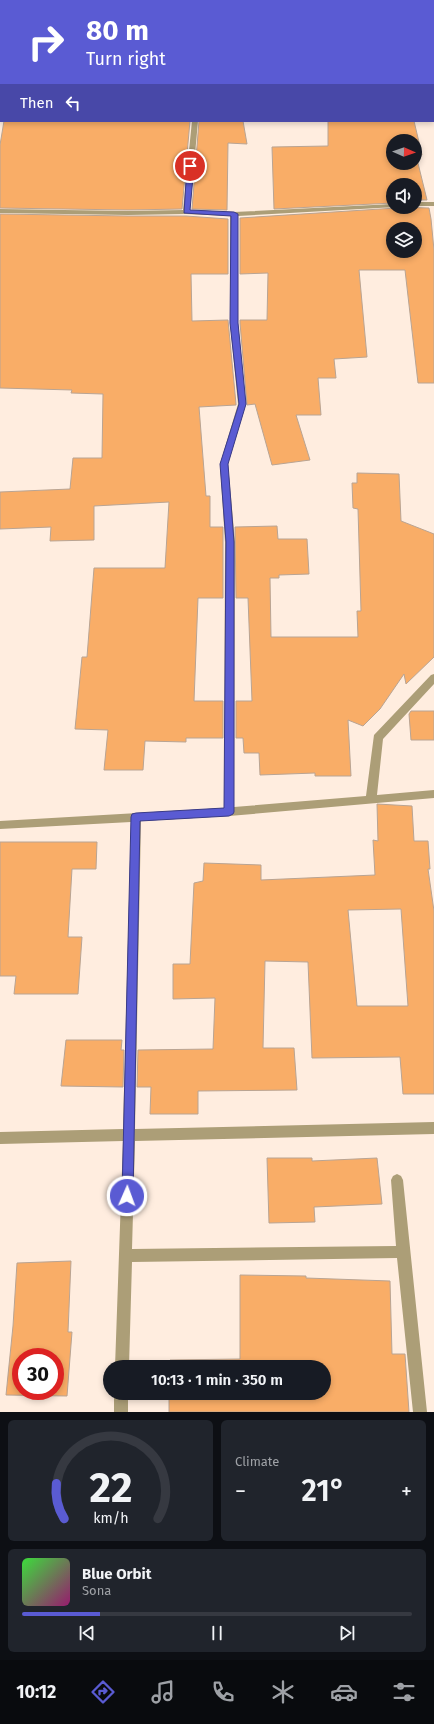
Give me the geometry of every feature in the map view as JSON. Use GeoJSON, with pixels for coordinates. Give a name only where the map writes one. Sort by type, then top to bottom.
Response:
{"type":"FeatureCollection","features":[{"type":"Feature","properties":{"kind":"street"},"geometry":{"type":"LineString","coordinates":[[186,212],[195,122]]}},
{"type":"Feature","properties":{"kind":"street"},"geometry":{"type":"LineString","coordinates":[[422,204],[434,204]]}},
{"type":"Feature","properties":{"kind":"street"},"geometry":{"type":"LineString","coordinates":[[0,211],[128,213],[186,212],[234,214],[386,206]]}},
{"type":"Feature","properties":{"kind":"street"},"geometry":{"type":"LineString","coordinates":[[229,812],[230,542],[224,464],[242,404],[234,323],[234,214]]}},
{"type":"Feature","properties":{"kind":"street"},"geometry":{"type":"LineString","coordinates":[[372,799],[378,738],[434,678]]}},
{"type":"Feature","properties":{"kind":"street"},"geometry":{"type":"LineString","coordinates":[[0,825],[229,812],[434,794]]}},
{"type":"Feature","properties":{"kind":"street"},"geometry":{"type":"LineString","coordinates":[[122,1360],[136,817]]}},
{"type":"Feature","properties":{"kind":"street"},"geometry":{"type":"LineString","coordinates":[[0,1138],[434,1128]]}},
{"type":"Feature","properties":{"kind":"street"},"geometry":{"type":"LineString","coordinates":[[397,1180],[420,1412]]}},
{"type":"Feature","properties":{"kind":"street"},"geometry":{"type":"LineString","coordinates":[[125,1256],[403,1252]]}},
{"type":"Feature","properties":{"kind":"street"},"geometry":{"type":"LineString","coordinates":[[121,1400],[121,1412]]}},
{"type":"Feature","properties":{"kind":"building"},"geometry":{"type":"Polygon","coordinates":[[[4,122],[190,122],[182,209],[128,210],[0,208],[0,145],[4,122]]]}},
{"type":"Feature","properties":{"kind":"building"},"geometry":{"type":"Polygon","coordinates":[[[199,122],[243,122],[247,144],[228,143],[227,210],[192,209],[199,122]]]}},
{"type":"Feature","properties":{"kind":"building"},"geometry":{"type":"Polygon","coordinates":[[[328,122],[414,122],[417,134],[386,134],[386,170],[420,170],[422,178],[386,178],[386,203],[274,209],[272,147],[328,146],[328,122]]]}},
{"type":"Feature","properties":{"kind":"building"},"geometry":{"type":"Polygon","coordinates":[[[422,180],[427,200],[422,200],[422,180]]]}},
{"type":"Feature","properties":{"kind":"building"},"geometry":{"type":"Polygon","coordinates":[[[422,208],[429,208],[434,250],[434,383],[418,383],[405,270],[359,270],[367,357],[334,359],[336,378],[318,378],[321,415],[296,415],[310,460],[272,465],[255,404],[247,405],[240,323],[240,320],[267,320],[268,273],[240,274],[240,218],[386,209],[386,214],[422,214],[422,208]]]}},
{"type":"Feature","properties":{"kind":"building"},"geometry":{"type":"Polygon","coordinates":[[[0,214],[186,216],[228,219],[228,274],[191,274],[192,321],[228,320],[236,404],[199,407],[206,496],[210,496],[210,527],[223,527],[223,598],[198,598],[194,701],[223,701],[223,738],[186,738],[186,742],[145,741],[143,770],[104,770],[108,730],[75,729],[82,657],[87,657],[94,568],[165,568],[169,502],[94,506],[94,540],[50,541],[51,527],[0,529],[0,492],[70,489],[73,458],[102,458],[103,394],[71,393],[72,390],[0,388],[0,214]]]}},
{"type":"Feature","properties":{"kind":"building"},"geometry":{"type":"Polygon","coordinates":[[[357,473],[399,474],[401,521],[434,534],[434,657],[406,684],[404,674],[380,709],[363,726],[348,720],[351,776],[315,776],[315,773],[260,775],[259,753],[244,753],[243,738],[236,738],[236,701],[252,701],[248,598],[236,598],[235,527],[277,526],[278,539],[307,539],[309,574],[279,575],[279,578],[270,578],[271,637],[358,637],[357,611],[361,611],[358,509],[353,508],[352,483],[357,483],[357,473]]]}},
{"type":"Feature","properties":{"kind":"building"},"geometry":{"type":"Polygon","coordinates":[[[411,711],[434,711],[434,740],[411,740],[409,714],[411,711]]]}},
{"type":"Feature","properties":{"kind":"building"},"geometry":{"type":"Polygon","coordinates":[[[377,804],[412,806],[414,841],[428,841],[430,869],[428,869],[434,911],[434,1094],[403,1094],[400,1057],[312,1058],[308,962],[265,961],[263,1048],[294,1048],[297,1090],[198,1091],[198,1114],[150,1114],[151,1087],[137,1087],[138,1050],[213,1049],[215,998],[173,999],[173,964],[190,964],[194,883],[203,881],[204,863],[261,865],[261,880],[375,875],[373,840],[378,841],[377,804]],[[401,909],[348,910],[357,1006],[408,1006],[401,909]]]}},
{"type":"Feature","properties":{"kind":"building"},"geometry":{"type":"Polygon","coordinates":[[[0,842],[97,842],[96,869],[72,869],[68,937],[82,937],[78,994],[14,994],[16,976],[0,976],[0,842]]]}},
{"type":"Feature","properties":{"kind":"building"},"geometry":{"type":"Polygon","coordinates":[[[66,1040],[122,1040],[121,1050],[124,1050],[123,1087],[61,1086],[66,1040]]]}},
{"type":"Feature","properties":{"kind":"building"},"geometry":{"type":"Polygon","coordinates":[[[267,1158],[312,1158],[312,1161],[377,1158],[382,1204],[314,1207],[315,1222],[269,1223],[267,1158]]]}},
{"type":"Feature","properties":{"kind":"building"},"geometry":{"type":"Polygon","coordinates":[[[71,1261],[68,1332],[72,1332],[67,1396],[64,1396],[64,1348],[12,1348],[12,1395],[6,1395],[13,1326],[17,1263],[71,1261]]]}},
{"type":"Feature","properties":{"kind":"building"},"geometry":{"type":"Polygon","coordinates":[[[240,1275],[306,1276],[306,1278],[390,1281],[392,1354],[405,1354],[409,1412],[169,1412],[169,1400],[331,1400],[331,1360],[170,1360],[240,1359],[240,1275]]]}},
{"type":"Feature","properties":{"kind":"route"},"geometry":{"type":"LineString","coordinates":[[127,1196],[136,817],[229,812],[230,542],[224,464],[242,404],[234,323],[234,214],[186,212],[190,166]]}}]}
